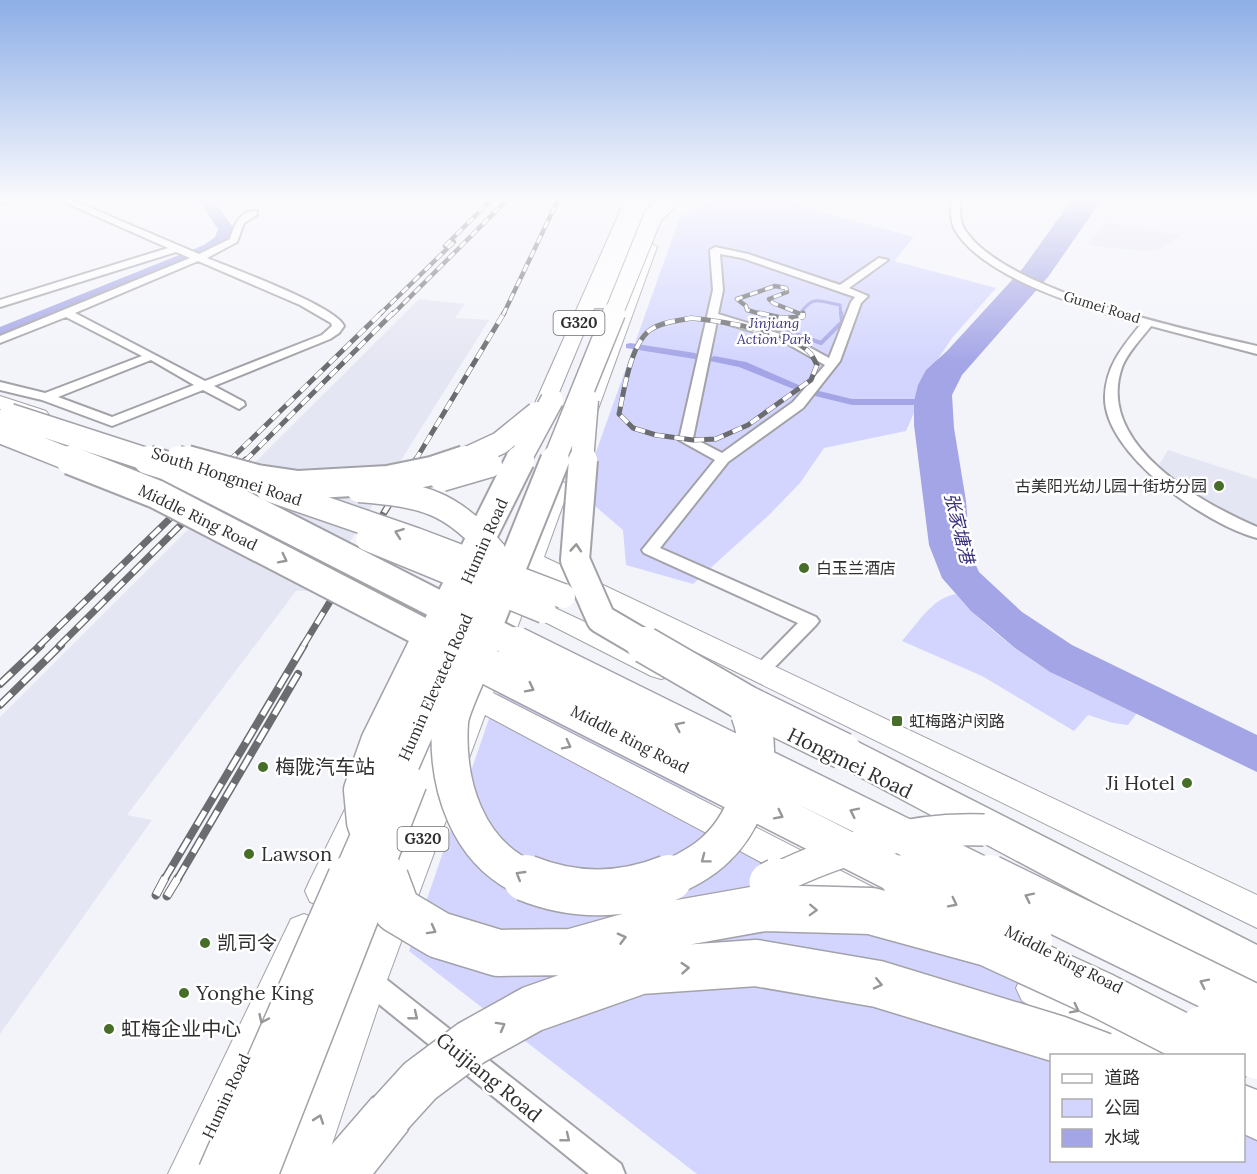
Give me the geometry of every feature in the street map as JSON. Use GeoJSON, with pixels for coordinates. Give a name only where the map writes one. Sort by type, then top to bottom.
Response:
{"type":"FeatureCollection","features":[{"type":"Feature","properties":{"kind":"highway","name":"Humin Elevated Road"},"geometry":{"type":"LineString","coordinates":[[221,1174],[461,628],[635,253]]}},
{"type":"Feature","properties":{"kind":"highway","name":"Humin Elevated Road"},"geometry":{"type":"LineString","coordinates":[[264,1174],[464,709],[581,368]]}},
{"type":"Feature","properties":{"kind":"highway"},"geometry":{"type":"LineString","coordinates":[[44,412],[144,446],[238,474],[287,484],[348,485],[425,473],[466,460],[511,437],[552,400],[581,368]]}},
{"type":"Feature","properties":{"kind":"highway"},"geometry":{"type":"LineString","coordinates":[[581,368],[575,560],[601,619],[747,704],[843,751],[1257,967]]}},
{"type":"Feature","properties":{"kind":"highway"},"geometry":{"type":"LineString","coordinates":[[552,400],[508,480],[379,741],[362,790],[365,822],[397,909],[439,934],[498,953],[572,952],[668,925],[764,908],[871,911],[988,943],[1103,996],[1217,1054]]}},
{"type":"Feature","properties":{"kind":"highway","name":"Middle Ring Road"},"geometry":{"type":"LineString","coordinates":[[0,411],[44,412],[167,466],[629,702],[1257,1009]]}},
{"type":"Feature","properties":{"kind":"highway","name":"Middle Ring Road"},"geometry":{"type":"LineString","coordinates":[[0,432],[156,494],[644,747],[1257,1056]]}},
{"type":"Feature","properties":{"kind":"highway"},"geometry":{"type":"LineString","coordinates":[[464,709],[455,783],[459,803],[479,842],[522,876],[544,886],[603,893],[658,884],[688,871],[726,840],[754,780],[759,754],[755,726],[749,713]]}},
{"type":"Feature","properties":{"kind":"highway"},"geometry":{"type":"LineString","coordinates":[[340,1174],[374,1130],[420,1081],[471,1043],[532,1009],[639,972],[756,963],[878,984],[1058,1039],[1098,1054]]}},
{"type":"Feature","properties":{"kind":"main road","name":"Humin Road"},"geometry":{"type":"LineString","coordinates":[[300,1174],[464,709],[506,554],[526,448],[610,253]]}},
{"type":"Feature","properties":{"kind":"main road","name":"Humin Road"},"geometry":{"type":"LineString","coordinates":[[190,1174],[426,669],[506,554],[622,321],[643,253]]}},
{"type":"Feature","properties":{"kind":"main road","name":"Humin Road"},"geometry":{"type":"LineString","coordinates":[[258,1174],[421,756],[581,368],[597,331],[622,321]]}},
{"type":"Feature","properties":{"kind":"main road","name":"South Hongmei Road"},"geometry":{"type":"LineString","coordinates":[[0,402],[154,462],[339,527],[446,560]]}},
{"type":"Feature","properties":{"kind":"main road","name":"South Hongmei Road"},"geometry":{"type":"LineString","coordinates":[[0,418],[154,462]]}},
{"type":"Feature","properties":{"kind":"main road"},"geometry":{"type":"LineString","coordinates":[[340,488],[429,481],[490,465],[526,448]]}},
{"type":"Feature","properties":{"kind":"main road"},"geometry":{"type":"LineString","coordinates":[[154,462],[196,455],[340,488],[385,492],[420,499],[451,509],[506,554],[760,672],[1257,912]]}},
{"type":"Feature","properties":{"kind":"main road"},"geometry":{"type":"LineString","coordinates":[[154,462],[181,485],[303,532],[380,571],[418,605],[443,652],[442,691],[297,1015],[231,1174]]}},
{"type":"Feature","properties":{"kind":"main road","name":"Hongmei Road"},"geometry":{"type":"LineString","coordinates":[[446,560],[1257,967]]}},
{"type":"Feature","properties":{"kind":"main road","name":"Hongmei Road"},"geometry":{"type":"LineString","coordinates":[[446,560],[563,596],[1257,931]]}},
{"type":"Feature","properties":{"kind":"main road"},"geometry":{"type":"LineString","coordinates":[[426,669],[464,709],[1161,1054]]}},
{"type":"Feature","properties":{"kind":"main road"},"geometry":{"type":"LineString","coordinates":[[668,925],[726,903],[826,856],[866,843],[955,827],[984,830]]}},
{"type":"Feature","properties":{"kind":"street"},"geometry":{"type":"LineString","coordinates":[[0,304],[163,253]]}},
{"type":"Feature","properties":{"kind":"street"},"geometry":{"type":"LineString","coordinates":[[0,386],[44,412],[112,422],[326,337],[338,326],[336,321],[304,303],[189,253]]}},
{"type":"Feature","properties":{"kind":"street"},"geometry":{"type":"LineString","coordinates":[[0,340],[204,253]]}},
{"type":"Feature","properties":{"kind":"street"},"geometry":{"type":"LineString","coordinates":[[716,253],[718,290],[686,440],[723,459]]}},
{"type":"Feature","properties":{"kind":"street"},"geometry":{"type":"LineString","coordinates":[[729,253],[864,296],[856,302],[832,364],[798,405],[723,459],[650,550],[810,621],[760,672]]}},
{"type":"Feature","properties":{"kind":"street","name":"Gumei Road"},"geometry":{"type":"LineString","coordinates":[[982,253],[1009,271],[1087,304],[1257,350]]}},
{"type":"Feature","properties":{"kind":"street"},"geometry":{"type":"LineString","coordinates":[[842,288],[883,260]]}},
{"type":"Feature","properties":{"kind":"street"},"geometry":{"type":"LineString","coordinates":[[65,312],[152,356],[239,405]]}},
{"type":"Feature","properties":{"kind":"street"},"geometry":{"type":"LineString","coordinates":[[713,316],[783,337],[832,364]]}},
{"type":"Feature","properties":{"kind":"street"},"geometry":{"type":"LineString","coordinates":[[1149,322],[1120,358],[1113,378],[1111,401],[1125,436],[1160,477],[1186,497],[1257,533]]}},
{"type":"Feature","properties":{"kind":"street"},"geometry":{"type":"LineString","coordinates":[[44,412],[152,356]]}},
{"type":"Feature","properties":{"kind":"street","name":"Guijiang Road"},"geometry":{"type":"LineString","coordinates":[[368,980],[611,1174]]}},
{"type":"Feature","properties":{"kind":"shaded area"},"geometry":{"type":"Polygon","coordinates":[[[419,299],[465,304],[455,318],[489,320],[319,591],[296,591],[127,815],[152,820],[0,1034],[0,717],[419,299]]]}},
{"type":"Feature","properties":{"kind":"shaded area","name":"古美阳光幼儿园十街坊分园"},"geometry":{"type":"Polygon","coordinates":[[[1168,450],[1257,479],[1257,527],[1216,508],[1165,473],[1159,465],[1168,450]]]}},
{"type":"Feature","properties":{"kind":"green space","name":"Jinjiang Action Park"},"geometry":{"type":"Polygon","coordinates":[[[667,253],[901,253],[894,261],[996,288],[952,338],[938,359],[906,431],[824,448],[800,483],[769,515],[693,584],[626,565],[623,530],[581,494],[667,253]]]}},
{"type":"Feature","properties":{"kind":"green space"},"geometry":{"type":"Polygon","coordinates":[[[956,594],[988,626],[1036,663],[1070,682],[1137,713],[1128,725],[1088,715],[1074,731],[982,676],[902,641],[933,606],[947,596],[956,594]]]}},
{"type":"Feature","properties":{"kind":"green space"},"geometry":{"type":"Polygon","coordinates":[[[500,687],[1168,1054],[1050,1054],[1050,1162],[1245,1162],[1245,1097],[1257,1103],[1257,1174],[697,1174],[409,951],[500,687]]]}},
{"type":"Feature","properties":{"kind":"water","name":"张家塘港"},"geometry":{"type":"Polygon","coordinates":[[[1034,253],[1065,253],[1048,277],[962,375],[952,395],[954,428],[966,501],[970,552],[979,572],[1022,612],[1072,645],[1257,735],[1257,772],[1050,672],[1015,648],[971,611],[942,578],[929,545],[914,425],[914,401],[918,385],[926,370],[947,351],[1023,268],[1034,253]]]}},
{"type":"Feature","properties":{"kind":"waterway"},"geometry":{"type":"LineString","coordinates":[[0,334],[198,253]]}},
{"type":"Feature","properties":{"kind":"waterway"},"geometry":{"type":"LineString","coordinates":[[799,315],[808,304],[816,301],[840,305],[841,315]]}},
{"type":"Feature","properties":{"kind":"waterway"},"geometry":{"type":"LineString","coordinates":[[800,313],[787,331],[821,343],[842,322],[841,313]]}},
{"type":"Feature","properties":{"kind":"waterway"},"geometry":{"type":"LineString","coordinates":[[630,346],[695,356]]}},
{"type":"Feature","properties":{"kind":"waterway"},"geometry":{"type":"LineString","coordinates":[[714,359],[742,364],[795,386]]}},
{"type":"Feature","properties":{"kind":"waterway"},"geometry":{"type":"LineString","coordinates":[[819,394],[852,402],[930,402]]}},
{"type":"Feature","properties":{"kind":"railway"},"geometry":{"type":"LineString","coordinates":[[379,315],[443,253]]}},
{"type":"Feature","properties":{"kind":"railway"},"geometry":{"type":"LineString","coordinates":[[392,315],[454,253]]}},
{"type":"Feature","properties":{"kind":"railway"},"geometry":{"type":"LineString","coordinates":[[504,313],[533,253]]}},
{"type":"Feature","properties":{"kind":"railway"},"geometry":{"type":"LineString","coordinates":[[765,315],[747,310],[746,306],[737,299],[775,286],[786,288],[787,292],[769,299],[773,303],[803,315]]}},
{"type":"Feature","properties":{"kind":"railway"},"geometry":{"type":"LineString","coordinates":[[229,461],[381,313]]}},
{"type":"Feature","properties":{"kind":"railway"},"geometry":{"type":"LineString","coordinates":[[246,460],[393,313]]}},
{"type":"Feature","properties":{"kind":"railway"},"geometry":{"type":"LineString","coordinates":[[415,461],[504,313]]}},
{"type":"Feature","properties":{"kind":"railway"},"geometry":{"type":"LineString","coordinates":[[759,313],[782,318],[803,317],[803,315]]}},
{"type":"Feature","properties":{"kind":"railway"},"geometry":{"type":"LineString","coordinates":[[691,318],[754,328],[800,345],[811,354],[817,365],[811,380],[748,425],[716,439],[693,440],[656,435],[633,428],[619,414],[629,369],[637,346],[654,327],[691,318]]}},
{"type":"Feature","properties":{"kind":"railway"},"geometry":{"type":"LineString","coordinates":[[39,646],[230,460]]}},
{"type":"Feature","properties":{"kind":"railway"},"geometry":{"type":"LineString","coordinates":[[59,646],[246,460]]}},
{"type":"Feature","properties":{"kind":"railway"},"geometry":{"type":"LineString","coordinates":[[303,646],[416,460]]}},
{"type":"Feature","properties":{"kind":"railway"},"geometry":{"type":"LineString","coordinates":[[0,684],[41,645]]}},
{"type":"Feature","properties":{"kind":"railway"},"geometry":{"type":"LineString","coordinates":[[0,705],[61,645]]}},
{"type":"Feature","properties":{"kind":"railway"},"geometry":{"type":"LineString","coordinates":[[164,880],[304,645]]}},
{"type":"Feature","properties":{"kind":"railway"},"geometry":{"type":"LineString","coordinates":[[177,880],[298,674]]}},
{"type":"Feature","properties":{"kind":"railway"},"geometry":{"type":"LineString","coordinates":[[156,895],[165,878]]}},
{"type":"Feature","properties":{"kind":"railway"},"geometry":{"type":"LineString","coordinates":[[167,896],[178,878]]}},
{"type":"Feature","properties":{"kind":"place","name":"古美阳光幼儿园十街坊分园"},"geometry":{"type":"Point","coordinates":[1219,486]}},
{"type":"Feature","properties":{"kind":"place","name":"白玉兰酒店"},"geometry":{"type":"Point","coordinates":[804,568]}},
{"type":"Feature","properties":{"kind":"place","name":"虹梅路沪闵路"},"geometry":{"type":"Point","coordinates":[897,721]}},
{"type":"Feature","properties":{"kind":"place","name":"梅陇汽车站"},"geometry":{"type":"Point","coordinates":[263,767]}},
{"type":"Feature","properties":{"kind":"place","name":"Ji Hotel"},"geometry":{"type":"Point","coordinates":[1187,783]}},
{"type":"Feature","properties":{"kind":"place","name":"Lawson"},"geometry":{"type":"Point","coordinates":[249,854]}},
{"type":"Feature","properties":{"kind":"place","name":"凯司令"},"geometry":{"type":"Point","coordinates":[205,943]}},
{"type":"Feature","properties":{"kind":"place","name":"Yonghe King"},"geometry":{"type":"Point","coordinates":[184,993]}},
{"type":"Feature","properties":{"kind":"place","name":"虹梅企业中心"},"geometry":{"type":"Point","coordinates":[109,1029]}}]}
